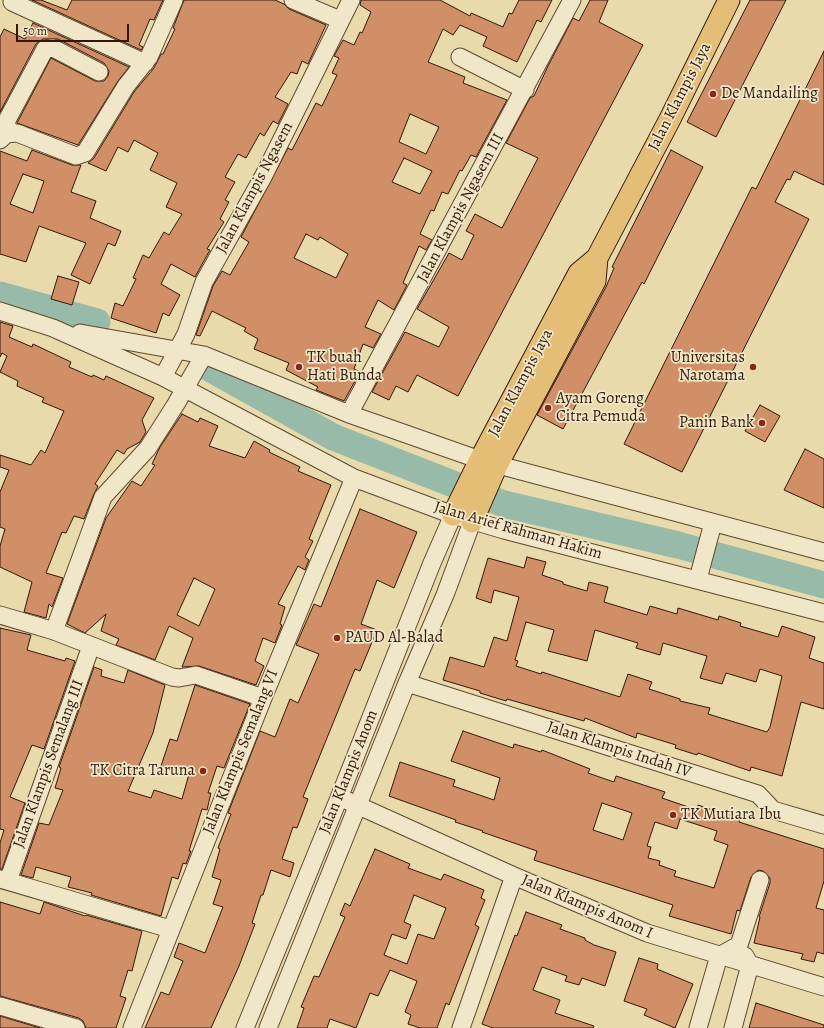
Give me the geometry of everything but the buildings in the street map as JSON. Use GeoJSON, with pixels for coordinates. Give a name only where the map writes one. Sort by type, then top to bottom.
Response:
{"type":"FeatureCollection","features":[{"type":"Feature","properties":{"kind":"main road","name":"Jalan Klampis Jaya"},"geometry":{"type":"LineString","coordinates":[[465,512],[579,273],[597,258],[670,119],[729,0]]}},
{"type":"Feature","properties":{"kind":"street"},"geometry":{"type":"LineString","coordinates":[[99,72],[53,48],[45,49],[6,122],[5,136],[17,133],[76,156],[85,153],[126,86],[145,63],[174,0]]}},
{"type":"Feature","properties":{"kind":"street"},"geometry":{"type":"LineString","coordinates":[[293,0],[340,20]]}},
{"type":"Feature","properties":{"kind":"street","name":"Jalan Klampis Ngasem"},"geometry":{"type":"LineString","coordinates":[[163,377],[186,334],[204,282],[263,176],[351,0]]}},
{"type":"Feature","properties":{"kind":"street","name":"Jalan Klampis Ngasem III"},"geometry":{"type":"LineString","coordinates":[[349,414],[525,90],[572,0]]}},
{"type":"Feature","properties":{"kind":"street"},"geometry":{"type":"LineString","coordinates":[[12,2],[145,63]]}},
{"type":"Feature","properties":{"kind":"street"},"geometry":{"type":"LineString","coordinates":[[460,57],[525,90]]}},
{"type":"Feature","properties":{"kind":"street"},"geometry":{"type":"LineString","coordinates":[[0,311],[53,328],[204,355],[349,414],[486,467],[712,526],[824,552]]}},
{"type":"Feature","properties":{"kind":"street","name":"Jalan Arief Rahman Hakim"},"geometry":{"type":"LineString","coordinates":[[53,328],[186,388],[354,478],[465,512],[698,579],[824,613]]}},
{"type":"Feature","properties":{"kind":"street"},"geometry":{"type":"LineString","coordinates":[[54,631],[103,497],[148,448],[186,388],[204,355]]}},
{"type":"Feature","properties":{"kind":"street","name":"Jalan Klampis Semalang VI"},"geometry":{"type":"LineString","coordinates":[[132,1028],[170,929],[263,698],[354,478]]}},
{"type":"Feature","properties":{"kind":"street","name":"Jalan Klampis Anom"},"geometry":{"type":"LineString","coordinates":[[245,1028],[339,798],[432,563],[465,512]]}},
{"type":"Feature","properties":{"kind":"street","name":"Jalan Klampis Anom"},"geometry":{"type":"LineString","coordinates":[[268,1028],[407,683],[455,570],[465,512]]}},
{"type":"Feature","properties":{"kind":"street"},"geometry":{"type":"LineString","coordinates":[[698,579],[712,526]]}},
{"type":"Feature","properties":{"kind":"street"},"geometry":{"type":"LineString","coordinates":[[432,563],[455,570]]}},
{"type":"Feature","properties":{"kind":"street"},"geometry":{"type":"LineString","coordinates":[[0,615],[54,631],[172,677],[179,678],[196,675],[263,698]]}},
{"type":"Feature","properties":{"kind":"street","name":"Jalan Klampis Semalang III"},"geometry":{"type":"LineString","coordinates":[[4,880],[91,646]]}},
{"type":"Feature","properties":{"kind":"street","name":"Jalan Klampis Indah IV"},"geometry":{"type":"LineString","coordinates":[[407,683],[758,794],[773,810],[824,825]]}},
{"type":"Feature","properties":{"kind":"street","name":"Jalan Klampis Anom I"},"geometry":{"type":"LineString","coordinates":[[339,798],[514,876],[647,932],[719,956],[824,987]]}},
{"type":"Feature","properties":{"kind":"street"},"geometry":{"type":"LineString","coordinates":[[461,1028],[514,876]]}},
{"type":"Feature","properties":{"kind":"street"},"geometry":{"type":"LineString","coordinates":[[4,880],[170,929]]}},
{"type":"Feature","properties":{"kind":"street"},"geometry":{"type":"LineString","coordinates":[[698,1028],[719,956],[739,945],[760,880]]}},
{"type":"Feature","properties":{"kind":"street"},"geometry":{"type":"LineString","coordinates":[[733,1028],[750,965],[739,945]]}},
{"type":"Feature","properties":{"kind":"street"},"geometry":{"type":"LineString","coordinates":[[0,1006],[76,1028]]}},
{"type":"Feature","properties":{"kind":"waterway"},"geometry":{"type":"LineString","coordinates":[[0,295],[97,322]]}},
{"type":"Feature","properties":{"kind":"waterway"},"geometry":{"type":"LineString","coordinates":[[202,364],[333,437],[504,504],[678,545],[824,585]]}},
{"type":"Feature","properties":{"kind":"place","name":"De Mandailing"},"geometry":{"type":"Point","coordinates":[713,94]}},
{"type":"Feature","properties":{"kind":"place","name":"TK buah Hati Bunda"},"geometry":{"type":"Point","coordinates":[299,367]}},
{"type":"Feature","properties":{"kind":"place","name":"Universitas Narotama"},"geometry":{"type":"Point","coordinates":[753,367]}},
{"type":"Feature","properties":{"kind":"place","name":"Ayam Goreng Citra Pemuda"},"geometry":{"type":"Point","coordinates":[548,408]}},
{"type":"Feature","properties":{"kind":"place","name":"Panin Bank"},"geometry":{"type":"Point","coordinates":[762,423]}},
{"type":"Feature","properties":{"kind":"place","name":"PAUD Al-Balad"},"geometry":{"type":"Point","coordinates":[337,638]}},
{"type":"Feature","properties":{"kind":"place","name":"TK Citra Taruna"},"geometry":{"type":"Point","coordinates":[203,771]}},
{"type":"Feature","properties":{"kind":"place","name":"TK Mutiara Ibu"},"geometry":{"type":"Point","coordinates":[673,815]}}]}
